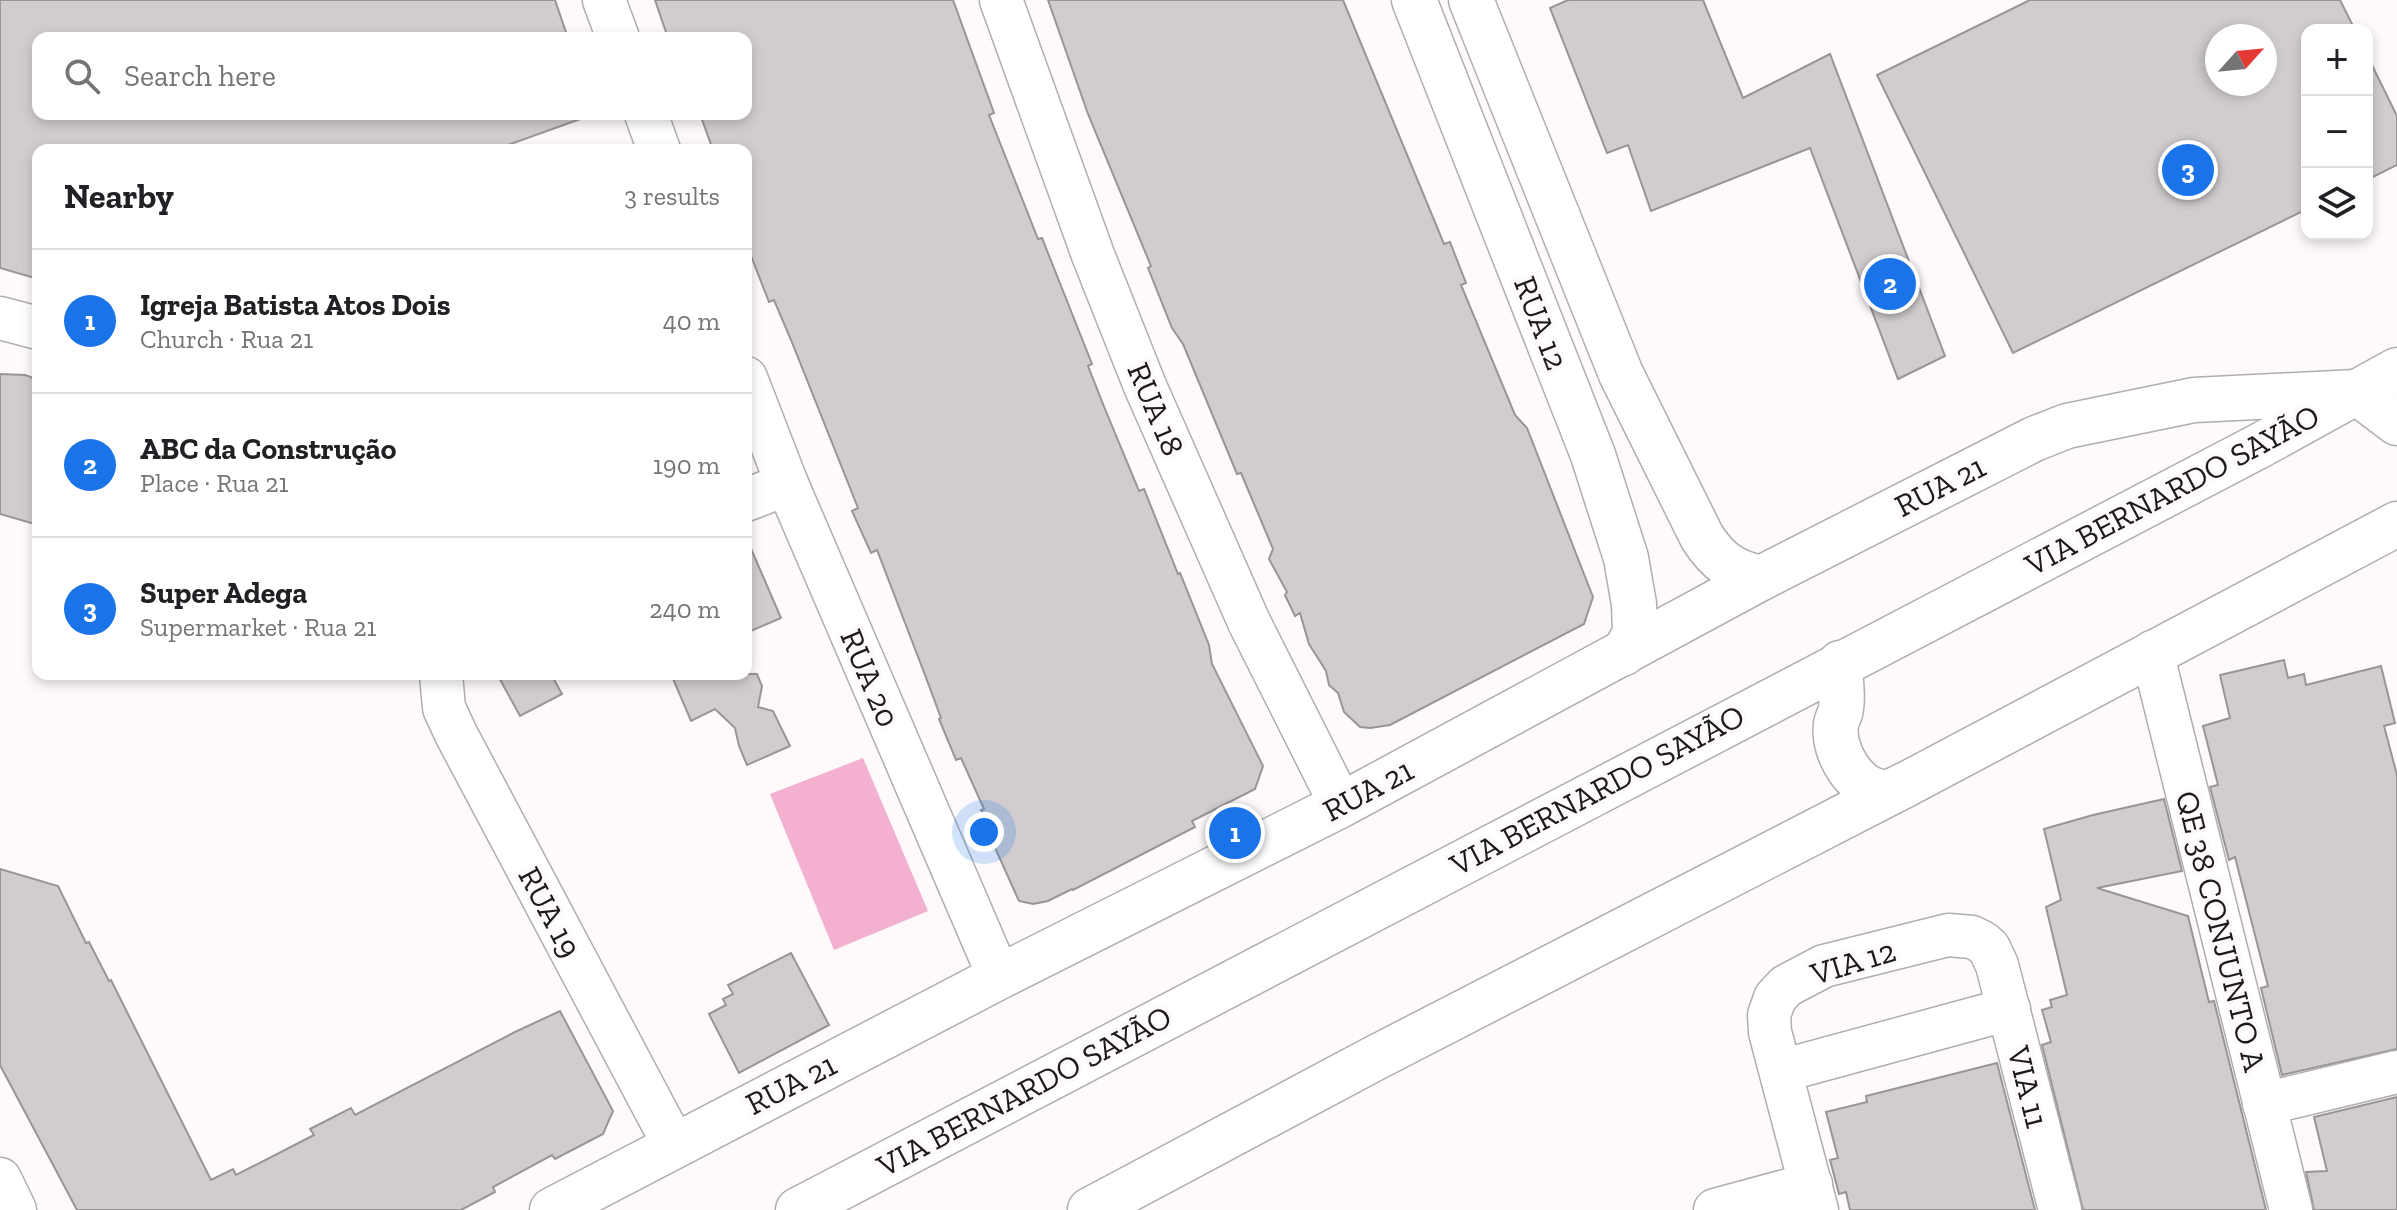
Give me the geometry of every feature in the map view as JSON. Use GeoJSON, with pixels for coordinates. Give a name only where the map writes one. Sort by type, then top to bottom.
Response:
{"type":"FeatureCollection","features":[{"type":"Feature","properties":{"kind":"main road","name":"RUA 12"},"geometry":{"type":"LineString","coordinates":[[1414,0],[1593,455],[1626,558],[1634,604],[1635,633],[1624,653]]}},
{"type":"Feature","properties":{"kind":"main road","name":"RUA 12"},"geometry":{"type":"LineString","coordinates":[[1471,0],[1621,374],[1702,537],[1729,567],[1740,574],[1761,578]]}},
{"type":"Feature","properties":{"kind":"main road","name":"VIA BERNARDO SAYÃO"},"geometry":{"type":"LineString","coordinates":[[798,1210],[2259,446],[2397,370]]}},
{"type":"Feature","properties":{"kind":"main road","name":"RUA 21"},"geometry":{"type":"LineString","coordinates":[[552,1210],[999,977],[1341,805],[1761,578],[2034,439],[2067,426],[2194,400],[2356,392]]}},
{"type":"Feature","properties":{"kind":"main road"},"geometry":{"type":"LineString","coordinates":[[2356,392],[2397,423]]}},
{"type":"Feature","properties":{"kind":"main road"},"geometry":{"type":"LineString","coordinates":[[2194,400],[2259,446]]}},
{"type":"Feature","properties":{"kind":"main road"},"geometry":{"type":"LineString","coordinates":[[1090,1210],[1389,1051],[1905,785],[2395,523]]}},
{"type":"Feature","properties":{"kind":"main road"},"geometry":{"type":"LineString","coordinates":[[1840,663],[1841,712],[1836,724],[1837,740],[1844,761],[1855,779],[1873,789],[1887,792],[1905,785]]}},
{"type":"Feature","properties":{"kind":"street"},"geometry":{"type":"LineString","coordinates":[[604,0],[616,32]]}},
{"type":"Feature","properties":{"kind":"street","name":"RUA 18"},"geometry":{"type":"LineString","coordinates":[[1001,0],[1093,255],[1145,386],[1249,622],[1341,805]]}},
{"type":"Feature","properties":{"kind":"street"},"geometry":{"type":"LineString","coordinates":[[0,318],[32,326]]}},
{"type":"Feature","properties":{"kind":"street","name":"RUA 20"},"geometry":{"type":"LineString","coordinates":[[752,394],[787,484],[999,977]]}},
{"type":"Feature","properties":{"kind":"street"},"geometry":{"type":"LineString","coordinates":[[752,498],[787,484]]}},
{"type":"Feature","properties":{"kind":"street","name":"QE 38 CONJUNTO A"},"geometry":{"type":"LineString","coordinates":[[2152,652],[2291,1210]]}},
{"type":"Feature","properties":{"kind":"street","name":"RUA 19"},"geometry":{"type":"LineString","coordinates":[[442,680],[444,708],[456,734],[674,1145]]}},
{"type":"Feature","properties":{"kind":"street","name":"VIA 12"},"geometry":{"type":"LineString","coordinates":[[1814,1197],[1770,1032],[1769,1015],[1775,998],[1786,986],[1824,966],[1948,935],[1972,937],[1982,942],[1989,948],[1997,965]]}},
{"type":"Feature","properties":{"kind":"street","name":"VIA 11"},"geometry":{"type":"LineString","coordinates":[[1997,965],[2060,1210]]}},
{"type":"Feature","properties":{"kind":"street"},"geometry":{"type":"LineString","coordinates":[[1781,1071],[2009,1009]]}},
{"type":"Feature","properties":{"kind":"street"},"geometry":{"type":"LineString","coordinates":[[2264,1104],[2397,1072]]}},
{"type":"Feature","properties":{"kind":"street"},"geometry":{"type":"LineString","coordinates":[[0,1179],[15,1210]]}},
{"type":"Feature","properties":{"kind":"street"},"geometry":{"type":"LineString","coordinates":[[1715,1210],[1814,1197]]}},
{"type":"Feature","properties":{"kind":"shaded area"},"geometry":{"type":"Polygon","coordinates":[[[863,758],[928,911],[834,950],[770,794],[863,758]]]}},
{"type":"Feature","properties":{"kind":"building"},"geometry":{"type":"Polygon","coordinates":[[[0,0],[555,0],[566,32],[32,32],[32,120],[577,120],[511,144],[32,144],[32,277],[0,268],[0,0]]]}},
{"type":"Feature","properties":{"kind":"building"},"geometry":{"type":"Polygon","coordinates":[[[655,0],[953,0],[994,113],[989,115],[1092,364],[1088,366],[1105,409],[1139,491],[1144,489],[1180,573],[1209,645],[1212,664],[1263,766],[1255,789],[1192,821],[1195,827],[1073,890],[1048,901],[1033,904],[1019,901],[987,830],[990,829],[981,810],[984,809],[961,758],[956,760],[939,719],[877,550],[871,553],[852,511],[858,508],[791,340],[774,300],[769,302],[752,258],[752,144],[711,144],[702,120],[752,120],[752,32],[666,32],[655,0]]]}},
{"type":"Feature","properties":{"kind":"building"},"geometry":{"type":"Polygon","coordinates":[[[1048,0],[1343,0],[1444,244],[1450,242],[1466,283],[1461,285],[1515,415],[1527,428],[1593,597],[1584,624],[1390,725],[1360,727],[1344,712],[1338,693],[1329,685],[1326,671],[1309,644],[1300,613],[1295,616],[1285,595],[1287,592],[1269,559],[1273,549],[1241,473],[1237,474],[1183,344],[1172,328],[1148,268],[1151,266],[1088,114],[1048,0]]]}},
{"type":"Feature","properties":{"kind":"building"},"geometry":{"type":"Polygon","coordinates":[[[1568,0],[1703,0],[1743,98],[1830,54],[1945,356],[1898,379],[1810,148],[1651,211],[1628,145],[1607,153],[1550,8],[1568,0]]]}},
{"type":"Feature","properties":{"kind":"building"},"geometry":{"type":"Polygon","coordinates":[[[2030,0],[2340,0],[2352,24],[2301,24],[2301,212],[2013,353],[1877,75],[2030,0]]]}},
{"type":"Feature","properties":{"kind":"building"},"geometry":{"type":"Polygon","coordinates":[[[2373,67],[2397,116],[2397,165],[2373,177],[2373,67]]]}},
{"type":"Feature","properties":{"kind":"building"},"geometry":{"type":"Polygon","coordinates":[[[0,374],[25,375],[32,378],[32,523],[0,514],[0,374]]]}},
{"type":"Feature","properties":{"kind":"building"},"geometry":{"type":"Polygon","coordinates":[[[752,551],[781,618],[752,630],[752,551]]]}},
{"type":"Feature","properties":{"kind":"building"},"geometry":{"type":"Polygon","coordinates":[[[2284,660],[2288,678],[2304,674],[2306,685],[2381,666],[2395,723],[2384,726],[2397,775],[2397,1049],[2282,1075],[2261,988],[2268,986],[2235,857],[2229,860],[2210,787],[2218,785],[2203,726],[2230,718],[2220,675],[2284,660]]]}},
{"type":"Feature","properties":{"kind":"building"},"geometry":{"type":"Polygon","coordinates":[[[752,674],[757,674],[762,686],[758,707],[773,711],[790,746],[747,765],[735,728],[715,709],[691,721],[674,680],[752,680],[752,674]]]}},
{"type":"Feature","properties":{"kind":"building"},"geometry":{"type":"Polygon","coordinates":[[[500,680],[554,680],[562,694],[520,716],[500,680]]]}},
{"type":"Feature","properties":{"kind":"building"},"geometry":{"type":"Polygon","coordinates":[[[2164,799],[2182,871],[2097,888],[2188,916],[2209,1002],[2214,1001],[2266,1210],[2083,1210],[2042,1045],[2051,1042],[2042,1010],[2052,1007],[2050,1000],[2067,995],[2046,907],[2061,900],[2044,829],[2164,799]]]}},
{"type":"Feature","properties":{"kind":"building"},"geometry":{"type":"Polygon","coordinates":[[[0,869],[58,886],[86,943],[89,942],[111,980],[211,1180],[233,1169],[236,1175],[314,1135],[310,1129],[351,1108],[355,1115],[560,1011],[613,1111],[603,1134],[555,1159],[552,1155],[493,1187],[495,1192],[461,1210],[77,1210],[0,1065],[0,869]]]}},
{"type":"Feature","properties":{"kind":"building"},"geometry":{"type":"Polygon","coordinates":[[[791,953],[829,1025],[739,1073],[709,1014],[726,1005],[723,999],[733,994],[728,985],[791,953]]]}},
{"type":"Feature","properties":{"kind":"building"},"geometry":{"type":"Polygon","coordinates":[[[1997,1063],[2035,1210],[1850,1210],[1846,1192],[1839,1194],[1830,1160],[1838,1158],[1826,1112],[1867,1102],[1866,1096],[1997,1063]]]}},
{"type":"Feature","properties":{"kind":"building"},"geometry":{"type":"Polygon","coordinates":[[[2397,1097],[2397,1210],[2314,1210],[2306,1172],[2327,1171],[2314,1117],[2397,1097]]]}},
{"type":"Feature","properties":{"kind":"place","name":"Super Adega"},"geometry":{"type":"Point","coordinates":[2188,170]}},
{"type":"Feature","properties":{"kind":"place","name":"ABC da Construção"},"geometry":{"type":"Point","coordinates":[1890,284]}},
{"type":"Feature","properties":{"kind":"place","name":"Igreja Batista Atos Dois"},"geometry":{"type":"Point","coordinates":[1235,833]}}]}
